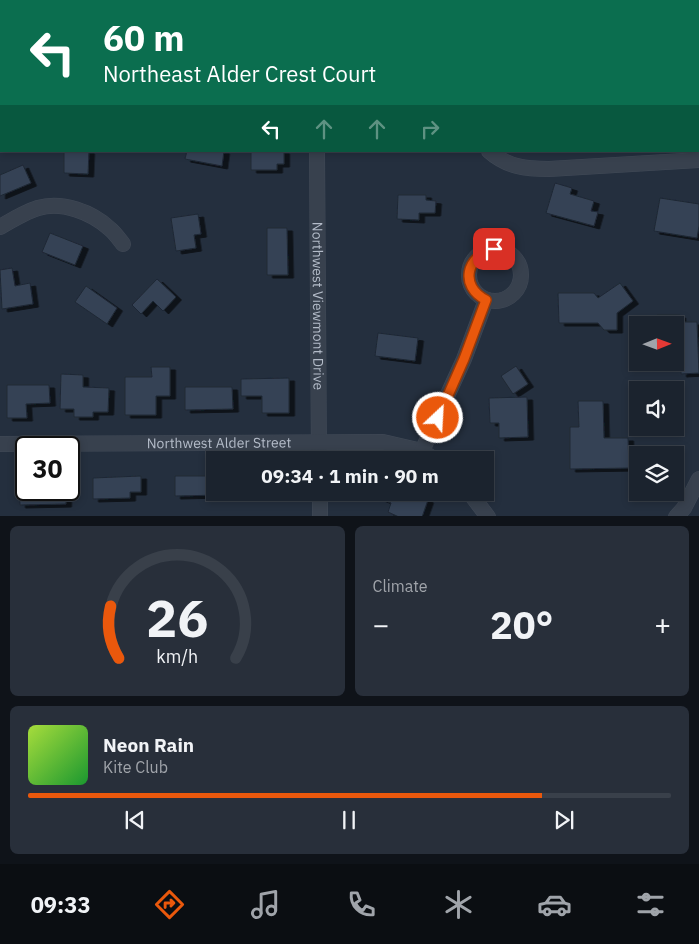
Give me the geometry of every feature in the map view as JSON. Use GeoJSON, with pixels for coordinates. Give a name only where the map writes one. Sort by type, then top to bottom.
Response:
{"type":"FeatureCollection","features":[{"type":"Feature","properties":{"kind":"street","name":"Northwest Viewmont Drive"},"geometry":{"type":"LineString","coordinates":[[317,152],[320,451]]}},
{"type":"Feature","properties":{"kind":"street"},"geometry":{"type":"LineString","coordinates":[[490,152],[499,160],[512,166],[529,169],[699,160]]}},
{"type":"Feature","properties":{"kind":"street"},"geometry":{"type":"LineString","coordinates":[[0,227],[39,208],[71,207],[110,228],[123,244]]}},
{"type":"Feature","properties":{"kind":"street"},"geometry":{"type":"LineString","coordinates":[[430,451],[486,300]]}},
{"type":"Feature","properties":{"kind":"street","name":"Northwest Alder Street"},"geometry":{"type":"LineString","coordinates":[[0,444],[382,442],[412,451]]}},
{"type":"Feature","properties":{"kind":"street"},"geometry":{"type":"LineString","coordinates":[[676,516],[684,508],[699,479]]}},
{"type":"Feature","properties":{"kind":"street"},"geometry":{"type":"LineString","coordinates":[[320,501],[320,516]]}},
{"type":"Feature","properties":{"kind":"street"},"geometry":{"type":"LineString","coordinates":[[476,501],[488,516]]}},
{"type":"Feature","properties":{"kind":"building"},"geometry":{"type":"Polygon","coordinates":[[[64,152],[89,152],[88,174],[64,173],[64,152]]]}},
{"type":"Feature","properties":{"kind":"building"},"geometry":{"type":"Polygon","coordinates":[[[187,152],[224,152],[222,166],[185,159],[187,152]]]}},
{"type":"Feature","properties":{"kind":"building"},"geometry":{"type":"Polygon","coordinates":[[[251,152],[284,152],[284,164],[277,164],[277,170],[251,170],[251,152]]]}},
{"type":"Feature","properties":{"kind":"building"},"geometry":{"type":"Polygon","coordinates":[[[23,165],[31,183],[0,196],[0,175],[23,165]]]}},
{"type":"Feature","properties":{"kind":"building"},"geometry":{"type":"Polygon","coordinates":[[[555,183],[572,188],[570,194],[594,201],[591,211],[598,212],[594,226],[546,213],[555,183]]]}},
{"type":"Feature","properties":{"kind":"building"},"geometry":{"type":"Polygon","coordinates":[[[398,195],[426,195],[426,200],[436,201],[435,213],[419,213],[419,220],[397,219],[398,195]]]}},
{"type":"Feature","properties":{"kind":"building"},"geometry":{"type":"Polygon","coordinates":[[[660,198],[699,204],[697,238],[654,231],[660,198]]]}},
{"type":"Feature","properties":{"kind":"building"},"geometry":{"type":"Polygon","coordinates":[[[198,214],[201,234],[194,235],[196,248],[176,251],[171,218],[198,214]]]}},
{"type":"Feature","properties":{"kind":"building"},"geometry":{"type":"Polygon","coordinates":[[[267,228],[287,228],[288,275],[267,275],[267,228]]]}},
{"type":"Feature","properties":{"kind":"building"},"geometry":{"type":"Polygon","coordinates":[[[50,233],[83,246],[75,265],[42,252],[50,233]]]}},
{"type":"Feature","properties":{"kind":"building"},"geometry":{"type":"Polygon","coordinates":[[[12,268],[15,286],[30,283],[33,304],[2,309],[0,270],[12,268]]]}},
{"type":"Feature","properties":{"kind":"building"},"geometry":{"type":"Polygon","coordinates":[[[157,279],[176,297],[163,311],[153,301],[141,314],[132,305],[157,279]]]}},
{"type":"Feature","properties":{"kind":"building"},"geometry":{"type":"Polygon","coordinates":[[[620,283],[633,301],[617,313],[617,330],[604,330],[598,323],[559,323],[558,293],[594,293],[598,298],[620,283]]]}},
{"type":"Feature","properties":{"kind":"building"},"geometry":{"type":"Polygon","coordinates":[[[86,286],[117,308],[107,324],[75,302],[86,286]]]}},
{"type":"Feature","properties":{"kind":"building"},"geometry":{"type":"Polygon","coordinates":[[[680,315],[680,316],[657,316],[680,315]]]}},
{"type":"Feature","properties":{"kind":"building"},"geometry":{"type":"Polygon","coordinates":[[[684,322],[697,322],[699,373],[681,374],[681,371],[684,371],[684,322]]]}},
{"type":"Feature","properties":{"kind":"building"},"geometry":{"type":"Polygon","coordinates":[[[378,333],[418,338],[415,361],[375,356],[378,333]]]}},
{"type":"Feature","properties":{"kind":"building"},"geometry":{"type":"Polygon","coordinates":[[[516,366],[528,384],[513,394],[501,376],[516,366]]]}},
{"type":"Feature","properties":{"kind":"building"},"geometry":{"type":"Polygon","coordinates":[[[151,367],[170,367],[170,396],[156,396],[156,415],[125,415],[125,377],[152,377],[151,367]]]}},
{"type":"Feature","properties":{"kind":"building"},"geometry":{"type":"Polygon","coordinates":[[[61,374],[83,375],[83,387],[109,388],[108,412],[93,412],[93,417],[74,417],[74,409],[60,409],[61,374]]]}},
{"type":"Feature","properties":{"kind":"building"},"geometry":{"type":"Polygon","coordinates":[[[289,378],[289,413],[262,413],[262,396],[241,396],[241,379],[289,378]]]}},
{"type":"Feature","properties":{"kind":"building"},"geometry":{"type":"Polygon","coordinates":[[[7,385],[49,385],[50,403],[26,404],[27,418],[7,418],[7,385]]]}},
{"type":"Feature","properties":{"kind":"building"},"geometry":{"type":"Polygon","coordinates":[[[185,387],[232,387],[233,409],[185,410],[185,387]]]}},
{"type":"Feature","properties":{"kind":"building"},"geometry":{"type":"Polygon","coordinates":[[[527,397],[528,437],[499,438],[499,423],[490,423],[489,398],[527,397]]]}},
{"type":"Feature","properties":{"kind":"building"},"geometry":{"type":"Polygon","coordinates":[[[578,401],[603,401],[604,438],[628,438],[629,468],[570,469],[570,427],[579,427],[578,401]]]}},
{"type":"Feature","properties":{"kind":"building"},"geometry":{"type":"Polygon","coordinates":[[[141,476],[141,492],[130,492],[130,498],[93,499],[93,478],[141,476]]]}},
{"type":"Feature","properties":{"kind":"building"},"geometry":{"type":"Polygon","coordinates":[[[175,476],[206,476],[206,495],[175,496],[175,476]]]}},
{"type":"Feature","properties":{"kind":"building"},"geometry":{"type":"Polygon","coordinates":[[[20,501],[66,501],[66,504],[20,505],[20,501]]]}},
{"type":"Feature","properties":{"kind":"building"},"geometry":{"type":"Polygon","coordinates":[[[386,501],[428,501],[422,516],[397,516],[388,512],[391,503],[386,501]]]}},
{"type":"Feature","properties":{"kind":"route"},"geometry":{"type":"LineString","coordinates":[[438,418],[454,384],[486,300],[475,292],[470,283],[471,265],[475,258],[484,252],[494,249]]}}]}
